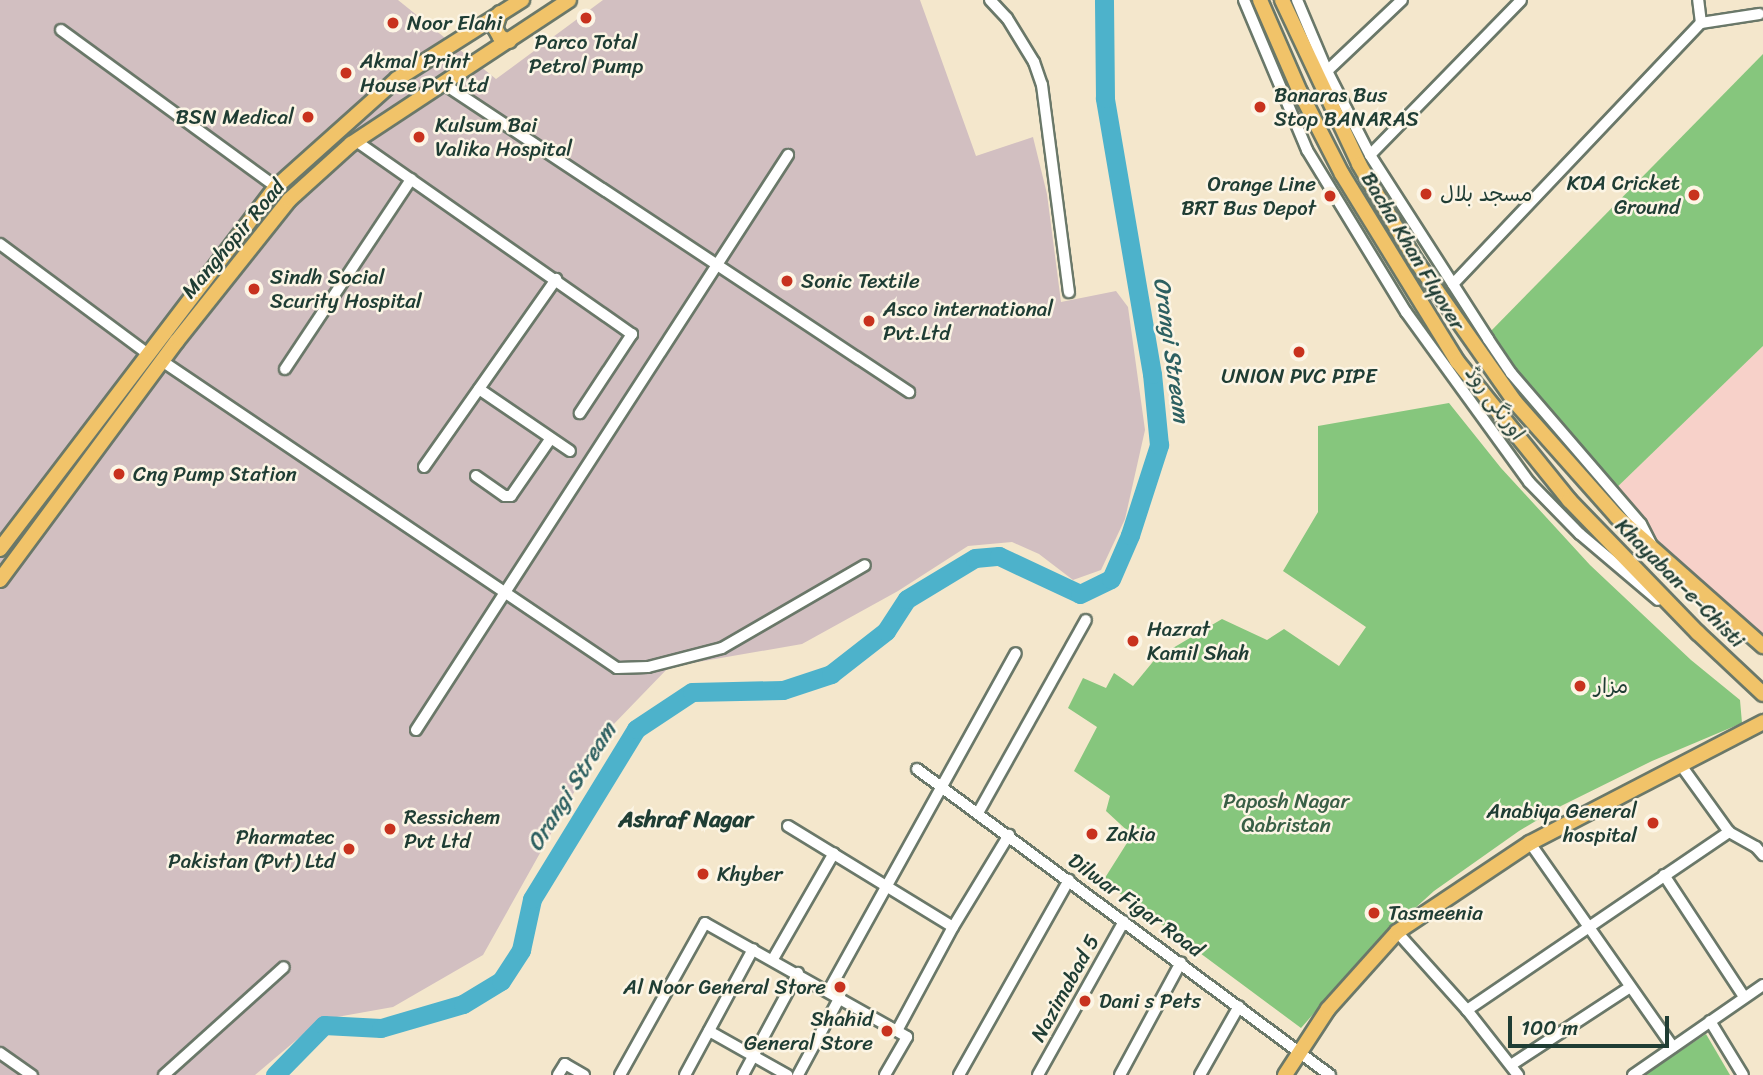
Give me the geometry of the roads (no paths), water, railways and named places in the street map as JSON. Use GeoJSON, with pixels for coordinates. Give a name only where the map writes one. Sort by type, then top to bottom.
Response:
{"type":"FeatureCollection","features":[{"type":"Feature","properties":{"kind":"main road","name":"Manghopir Road"},"geometry":{"type":"LineString","coordinates":[[0,549],[276,187],[397,79],[475,28],[499,7],[522,0]]}},
{"type":"Feature","properties":{"kind":"main road","name":"Manghopir Road"},"geometry":{"type":"LineString","coordinates":[[0,580],[162,361],[267,224],[289,200],[356,141],[569,0]]}},
{"type":"Feature","properties":{"kind":"main road","name":"Bacha Khan Flyover"},"geometry":{"type":"LineString","coordinates":[[1260,0],[1300,92],[1342,174],[1400,272],[1457,361],[1569,500]]}},
{"type":"Feature","properties":{"kind":"main road","name":"Bacha Khan Flyover"},"geometry":{"type":"LineString","coordinates":[[1282,0],[1339,126],[1416,261],[1516,402],[1588,485]]}},
{"type":"Feature","properties":{"kind":"main road"},"geometry":{"type":"LineString","coordinates":[[499,7],[495,22],[497,33],[509,41]]}},
{"type":"Feature","properties":{"kind":"main road"},"geometry":{"type":"LineString","coordinates":[[475,28],[491,39],[493,52]]}},
{"type":"Feature","properties":{"kind":"main road","name":"Khayaban-e-Chisti"},"geometry":{"type":"LineString","coordinates":[[1588,485],[1617,517],[1763,646]]}},
{"type":"Feature","properties":{"kind":"main road","name":"Khayaban-e-Chisti"},"geometry":{"type":"LineString","coordinates":[[1569,500],[1698,633],[1763,694]]}},
{"type":"Feature","properties":{"kind":"main road"},"geometry":{"type":"LineString","coordinates":[[1742,628],[1763,638]]}},
{"type":"Feature","properties":{"kind":"main road"},"geometry":{"type":"LineString","coordinates":[[1285,1075],[1328,1009],[1397,932],[1530,843],[1763,722]]}},
{"type":"Feature","properties":{"kind":"street"},"geometry":{"type":"LineString","coordinates":[[990,0],[1014,29],[1034,62],[1042,85],[1069,292]]}},
{"type":"Feature","properties":{"kind":"street","name":"اورنگی روڈ"},"geometry":{"type":"LineString","coordinates":[[1244,0],[1307,150],[1406,312],[1529,482],[1580,534],[1698,633]]}},
{"type":"Feature","properties":{"kind":"street","name":"اورنگی روڈ"},"geometry":{"type":"LineString","coordinates":[[1297,0],[1327,71],[1370,155],[1453,284],[1511,373],[1641,524],[1652,546]]}},
{"type":"Feature","properties":{"kind":"street"},"geometry":{"type":"LineString","coordinates":[[1327,71],[1402,0]]}},
{"type":"Feature","properties":{"kind":"street"},"geometry":{"type":"LineString","coordinates":[[1370,155],[1521,0]]}},
{"type":"Feature","properties":{"kind":"street"},"geometry":{"type":"LineString","coordinates":[[1698,0],[1701,23]]}},
{"type":"Feature","properties":{"kind":"street"},"geometry":{"type":"LineString","coordinates":[[1453,284],[1701,23],[1759,14]]}},
{"type":"Feature","properties":{"kind":"street"},"geometry":{"type":"LineString","coordinates":[[61,30],[276,187]]}},
{"type":"Feature","properties":{"kind":"street"},"geometry":{"type":"LineString","coordinates":[[444,84],[909,392]]}},
{"type":"Feature","properties":{"kind":"street"},"geometry":{"type":"LineString","coordinates":[[356,141],[632,334],[580,413]]}},
{"type":"Feature","properties":{"kind":"street"},"geometry":{"type":"LineString","coordinates":[[416,730],[788,155]]}},
{"type":"Feature","properties":{"kind":"street"},"geometry":{"type":"LineString","coordinates":[[285,369],[411,179]]}},
{"type":"Feature","properties":{"kind":"street"},"geometry":{"type":"LineString","coordinates":[[0,244],[148,354]]}},
{"type":"Feature","properties":{"kind":"street"},"geometry":{"type":"LineString","coordinates":[[424,467],[556,279]]}},
{"type":"Feature","properties":{"kind":"street"},"geometry":{"type":"LineString","coordinates":[[162,361],[601,660],[617,668],[631,670],[722,648],[865,565]]}},
{"type":"Feature","properties":{"kind":"street"},"geometry":{"type":"LineString","coordinates":[[479,389],[570,451]]}},
{"type":"Feature","properties":{"kind":"street"},"geometry":{"type":"LineString","coordinates":[[476,475],[505,496],[511,496],[551,438]]}},
{"type":"Feature","properties":{"kind":"street"},"geometry":{"type":"LineString","coordinates":[[978,813],[1086,620]]}},
{"type":"Feature","properties":{"kind":"street"},"geometry":{"type":"LineString","coordinates":[[829,990],[1016,653]]}},
{"type":"Feature","properties":{"kind":"street"},"geometry":{"type":"LineString","coordinates":[[1680,764],[1729,832],[1756,847],[1763,855]]}},
{"type":"Feature","properties":{"kind":"street","name":"Dilwar Figar Road"},"geometry":{"type":"LineString","coordinates":[[917,769],[1330,1075]]}},
{"type":"Feature","properties":{"kind":"street"},"geometry":{"type":"LineString","coordinates":[[788,826],[953,928]]}},
{"type":"Feature","properties":{"kind":"street"},"geometry":{"type":"LineString","coordinates":[[1467,1010],[1729,832]]}},
{"type":"Feature","properties":{"kind":"street"},"geometry":{"type":"LineString","coordinates":[[898,1029],[953,928],[1009,835]]}},
{"type":"Feature","properties":{"kind":"street"},"geometry":{"type":"LineString","coordinates":[[1530,843],[1673,1047]]}},
{"type":"Feature","properties":{"kind":"street"},"geometry":{"type":"LineString","coordinates":[[773,959],[834,853]]}},
{"type":"Feature","properties":{"kind":"street"},"geometry":{"type":"LineString","coordinates":[[1664,875],[1744,997]]}},
{"type":"Feature","properties":{"kind":"street"},"geometry":{"type":"LineString","coordinates":[[959,1075],[1069,880]]}},
{"type":"Feature","properties":{"kind":"street","name":"Nazimabad 5"},"geometry":{"type":"LineString","coordinates":[[1038,1075],[1124,921]]}},
{"type":"Feature","properties":{"kind":"street"},"geometry":{"type":"LineString","coordinates":[[620,1075],[704,923],[898,1029],[907,1037],[885,1075]]}},
{"type":"Feature","properties":{"kind":"street"},"geometry":{"type":"LineString","coordinates":[[1397,932],[1467,1010],[1518,1075]]}},
{"type":"Feature","properties":{"kind":"street"},"geometry":{"type":"LineString","coordinates":[[685,1075],[753,949]]}},
{"type":"Feature","properties":{"kind":"street"},"geometry":{"type":"LineString","coordinates":[[1120,1075],[1181,962]]}},
{"type":"Feature","properties":{"kind":"street"},"geometry":{"type":"LineString","coordinates":[[164,1075],[284,967]]}},
{"type":"Feature","properties":{"kind":"street"},"geometry":{"type":"LineString","coordinates":[[743,1075],[798,973]]}},
{"type":"Feature","properties":{"kind":"street"},"geometry":{"type":"LineString","coordinates":[[1633,1075],[1763,985]]}},
{"type":"Feature","properties":{"kind":"street"},"geometry":{"type":"LineString","coordinates":[[1511,1065],[1630,987]]}},
{"type":"Feature","properties":{"kind":"street"},"geometry":{"type":"LineString","coordinates":[[798,1075],[841,997]]}},
{"type":"Feature","properties":{"kind":"street"},"geometry":{"type":"LineString","coordinates":[[1200,1075],[1239,1006]]}},
{"type":"Feature","properties":{"kind":"street"},"geometry":{"type":"LineString","coordinates":[[1710,1021],[1743,1075]]}},
{"type":"Feature","properties":{"kind":"street"},"geometry":{"type":"LineString","coordinates":[[709,1031],[787,1075]]}},
{"type":"Feature","properties":{"kind":"street"},"geometry":{"type":"LineString","coordinates":[[0,1054],[32,1075]]}},
{"type":"Feature","properties":{"kind":"street"},"geometry":{"type":"LineString","coordinates":[[558,1075],[565,1064],[584,1075]]}},
{"type":"Feature","properties":{"kind":"waterway","name":"Orangi Stream"},"geometry":{"type":"LineString","coordinates":[[275,1075],[324,1025],[381,1028],[463,1004],[501,981],[521,950],[532,899],[636,729],[692,692],[783,690],[831,674],[886,631],[907,599],[975,558],[999,556],[1080,594],[1111,579],[1130,535],[1159,445],[1152,374],[1105,98],[1104,0]]}},
{"type":"Feature","properties":{"kind":"place","name":"Parco Total Petrol Pump"},"geometry":{"type":"Point","coordinates":[586,18]}},
{"type":"Feature","properties":{"kind":"place","name":"Noor Elahi"},"geometry":{"type":"Point","coordinates":[393,23]}},
{"type":"Feature","properties":{"kind":"place","name":"Akmal Print House Pvt Ltd"},"geometry":{"type":"Point","coordinates":[346,73]}},
{"type":"Feature","properties":{"kind":"place","name":"Banaras Bus Stop BANARAS"},"geometry":{"type":"Point","coordinates":[1260,107]}},
{"type":"Feature","properties":{"kind":"place","name":"BSN Medical"},"geometry":{"type":"Point","coordinates":[308,117]}},
{"type":"Feature","properties":{"kind":"place","name":"Kulsum Bai Valika Hospital"},"geometry":{"type":"Point","coordinates":[419,137]}},
{"type":"Feature","properties":{"kind":"place","name":"مسجد بلال"},"geometry":{"type":"Point","coordinates":[1426,194]}},
{"type":"Feature","properties":{"kind":"place","name":"KDA Cricket Ground"},"geometry":{"type":"Point","coordinates":[1694,195]}},
{"type":"Feature","properties":{"kind":"place","name":"Orange Line BRT Bus Depot"},"geometry":{"type":"Point","coordinates":[1330,196]}},
{"type":"Feature","properties":{"kind":"place","name":"Sonic Textile"},"geometry":{"type":"Point","coordinates":[787,281]}},
{"type":"Feature","properties":{"kind":"place","name":"Sindh Social Scurity Hospital"},"geometry":{"type":"Point","coordinates":[254,289]}},
{"type":"Feature","properties":{"kind":"place","name":"Asco international Pvt.Ltd"},"geometry":{"type":"Point","coordinates":[869,321]}},
{"type":"Feature","properties":{"kind":"place","name":"UNION PVC PIPE"},"geometry":{"type":"Point","coordinates":[1299,352]}},
{"type":"Feature","properties":{"kind":"place","name":"Cng Pump Station"},"geometry":{"type":"Point","coordinates":[119,474]}},
{"type":"Feature","properties":{"kind":"place","name":"Hazrat Kamil Shah"},"geometry":{"type":"Point","coordinates":[1133,641]}},
{"type":"Feature","properties":{"kind":"place","name":"مزار"},"geometry":{"type":"Point","coordinates":[1580,686]}},
{"type":"Feature","properties":{"kind":"place","name":"Anabiya General hospital"},"geometry":{"type":"Point","coordinates":[1653,823]}},
{"type":"Feature","properties":{"kind":"place","name":"Ressichem Pvt Ltd"},"geometry":{"type":"Point","coordinates":[390,829]}},
{"type":"Feature","properties":{"kind":"place","name":"Zakia"},"geometry":{"type":"Point","coordinates":[1092,834]}},
{"type":"Feature","properties":{"kind":"place","name":"Pharmatec Pakistan (Pvt) Ltd"},"geometry":{"type":"Point","coordinates":[349,849]}},
{"type":"Feature","properties":{"kind":"place","name":"Khyber"},"geometry":{"type":"Point","coordinates":[703,874]}},
{"type":"Feature","properties":{"kind":"place","name":"Tasmeenia"},"geometry":{"type":"Point","coordinates":[1374,913]}},
{"type":"Feature","properties":{"kind":"place","name":"Al Noor General Store"},"geometry":{"type":"Point","coordinates":[840,987]}},
{"type":"Feature","properties":{"kind":"place","name":"Dani s Pets"},"geometry":{"type":"Point","coordinates":[1085,1001]}},
{"type":"Feature","properties":{"kind":"place","name":"Shahid General Store"},"geometry":{"type":"Point","coordinates":[887,1031]}},
{"type":"Feature","properties":{"kind":"district","name":"Ashraf Nagar"},"geometry":{"type":"Point","coordinates":[686,820]}},
{"type":"Feature","properties":{"kind":"park label","name":"Paposh Nagar Qabristan"},"geometry":{"type":"Point","coordinates":[1286,813]}}]}
